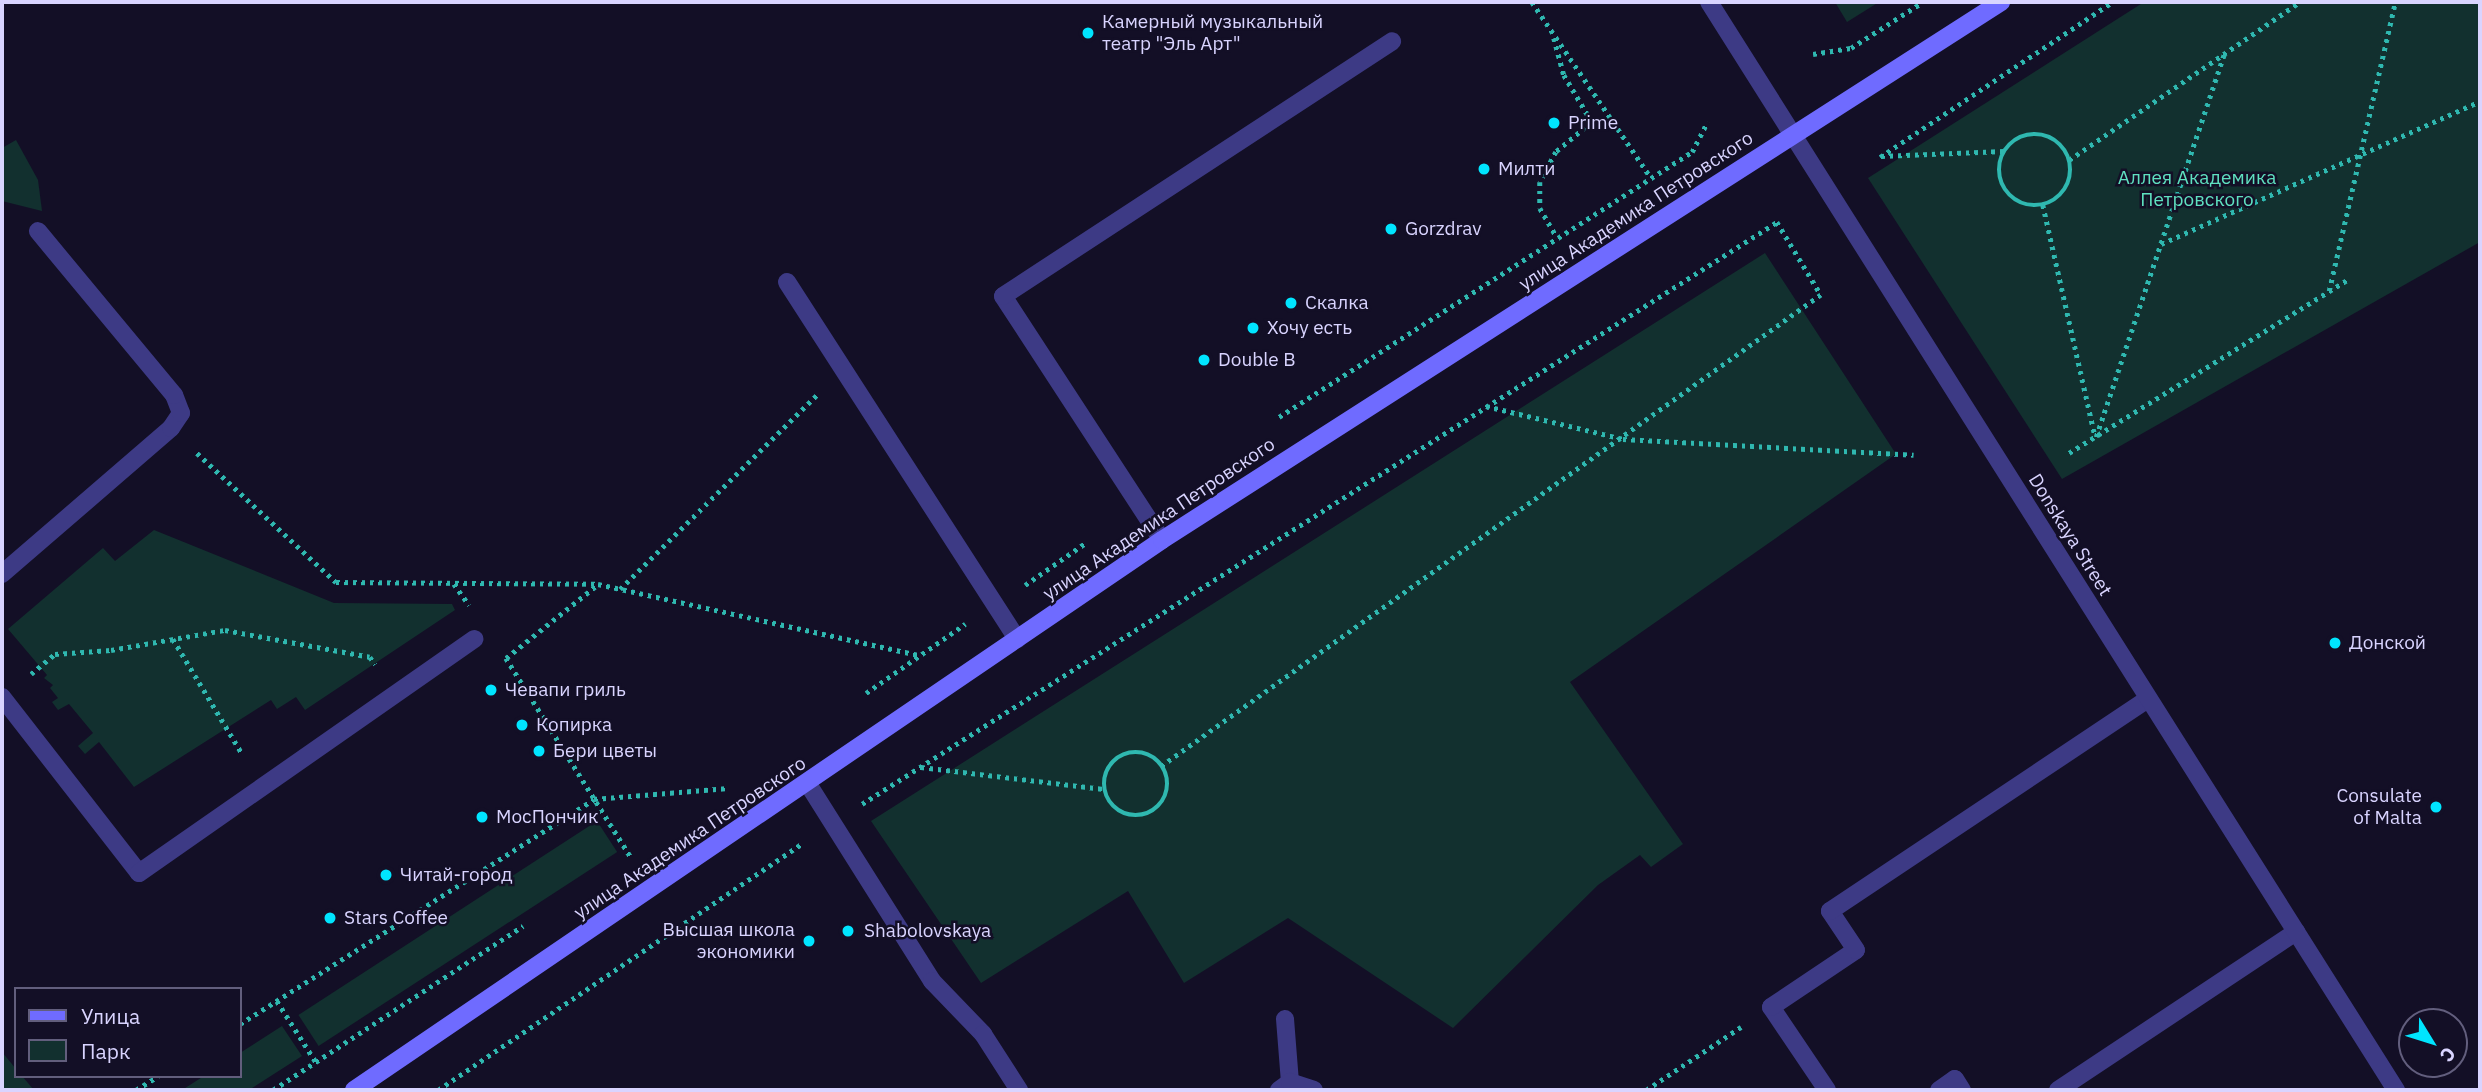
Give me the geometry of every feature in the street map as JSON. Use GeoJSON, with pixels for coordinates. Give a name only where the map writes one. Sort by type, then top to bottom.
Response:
{"type":"FeatureCollection","features":[{"type":"Feature","properties":{"kind":"street","name":"Donskaya Street"},"geometry":{"type":"LineString","coordinates":[[1709,2],[2296,932],[2392,1089]]}},
{"type":"Feature","properties":{"kind":"street","name":"улица Академика Петровского"},"geometry":{"type":"LineString","coordinates":[[354,1090],[1162,540],[2001,2]]}},
{"type":"Feature","properties":{"kind":"street"},"geometry":{"type":"LineString","coordinates":[[1162,540],[1003,296],[1392,41]]}},
{"type":"Feature","properties":{"kind":"street"},"geometry":{"type":"LineString","coordinates":[[2,574],[171,428],[181,414],[174,395],[38,230]]}},
{"type":"Feature","properties":{"kind":"street"},"geometry":{"type":"LineString","coordinates":[[787,282],[1017,639]]}},
{"type":"Feature","properties":{"kind":"street"},"geometry":{"type":"LineString","coordinates":[[2,697],[139,873],[474,639]]}},
{"type":"Feature","properties":{"kind":"street"},"geometry":{"type":"LineString","coordinates":[[1827,1090],[1771,1007],[1856,950],[1830,911],[2148,699]]}},
{"type":"Feature","properties":{"kind":"street"},"geometry":{"type":"LineString","coordinates":[[808,783],[932,981],[983,1034],[1019,1090]]}},
{"type":"Feature","properties":{"kind":"street"},"geometry":{"type":"LineString","coordinates":[[2059,1090],[2296,932]]}},
{"type":"Feature","properties":{"kind":"street"},"geometry":{"type":"LineString","coordinates":[[1285,1019],[1284,1086],[1314,1090]]}},
{"type":"Feature","properties":{"kind":"street"},"geometry":{"type":"LineString","coordinates":[[1939,1090],[1955,1080],[1962,1090]]}},
{"type":"Feature","properties":{"kind":"path"},"geometry":{"type":"LineString","coordinates":[[1532,2],[1651,178]]}},
{"type":"Feature","properties":{"kind":"path"},"geometry":{"type":"LineString","coordinates":[[1812,54],[1851,48],[1923,2]]}},
{"type":"Feature","properties":{"kind":"path"},"geometry":{"type":"LineString","coordinates":[[2004,151],[1880,156],[2112,2]]}},
{"type":"Feature","properties":{"kind":"path"},"geometry":{"type":"LineString","coordinates":[[2069,160],[2300,2]]}},
{"type":"Feature","properties":{"kind":"path"},"geometry":{"type":"LineString","coordinates":[[2328,292],[2395,2]]}},
{"type":"Feature","properties":{"kind":"path"},"geometry":{"type":"LineString","coordinates":[[1554,38],[1564,75],[1592,122],[1556,152],[1540,182],[1539,208],[1557,238]]}},
{"type":"Feature","properties":{"kind":"path"},"geometry":{"type":"LineString","coordinates":[[2095,437],[2224,55]]}},
{"type":"Feature","properties":{"kind":"path"},"geometry":{"type":"LineString","coordinates":[[2160,244],[2480,101]]}},
{"type":"Feature","properties":{"kind":"path"},"geometry":{"type":"LineString","coordinates":[[2034,134],[2056,141],[2069,160],[2071,172],[2063,193],[2043,205],[2020,203],[2002,186],[1999,163],[2004,151],[2022,136],[2034,134]]}},
{"type":"Feature","properties":{"kind":"path"},"geometry":{"type":"LineString","coordinates":[[2043,205],[2095,437]]}},
{"type":"Feature","properties":{"kind":"path"},"geometry":{"type":"LineString","coordinates":[[438,1090],[832,823],[1777,222],[1821,295],[1163,766]]}},
{"type":"Feature","properties":{"kind":"path"},"geometry":{"type":"LineString","coordinates":[[2070,453],[2350,278]]}},
{"type":"Feature","properties":{"kind":"path"},"geometry":{"type":"LineString","coordinates":[[620,589],[844,369]]}},
{"type":"Feature","properties":{"kind":"path"},"geometry":{"type":"LineString","coordinates":[[1486,406],[1623,439],[1914,455]]}},
{"type":"Feature","properties":{"kind":"path"},"geometry":{"type":"LineString","coordinates":[[225,481],[336,582],[598,584],[918,655]]}},
{"type":"Feature","properties":{"kind":"path"},"geometry":{"type":"LineString","coordinates":[[454,584],[476,615]]}},
{"type":"Feature","properties":{"kind":"path"},"geometry":{"type":"LineString","coordinates":[[506,658],[598,584]]}},
{"type":"Feature","properties":{"kind":"path"},"geometry":{"type":"LineString","coordinates":[[21,682],[55,654],[111,650],[225,630],[370,657],[376,666]]}},
{"type":"Feature","properties":{"kind":"path"},"geometry":{"type":"LineString","coordinates":[[173,639],[225,728],[264,786]]}},
{"type":"Feature","properties":{"kind":"path"},"geometry":{"type":"LineString","coordinates":[[498,647],[630,856]]}},
{"type":"Feature","properties":{"kind":"path"},"geometry":{"type":"LineString","coordinates":[[1138,752],[1152,757],[1163,766],[1168,780],[1166,794],[1159,806],[1148,814],[1133,816],[1120,812],[1109,802],[1104,789],[1105,774],[1112,762],[1124,754],[1138,752]]}},
{"type":"Feature","properties":{"kind":"path"},"geometry":{"type":"LineString","coordinates":[[921,767],[1104,789]]}},
{"type":"Feature","properties":{"kind":"path"},"geometry":{"type":"LineString","coordinates":[[242,1023],[594,799],[736,787]]}},
{"type":"Feature","properties":{"kind":"path"},"geometry":{"type":"LineString","coordinates":[[277,1001],[316,1062]]}},
{"type":"Feature","properties":{"kind":"path"},"geometry":{"type":"LineString","coordinates":[[1646,1090],[1771,1007]]}},
{"type":"Feature","properties":{"kind":"path"},"geometry":{"type":"LineString","coordinates":[[136,1090],[155,1078]]}},
{"type":"Feature","properties":{"kind":"green space"},"geometry":{"type":"Polygon","coordinates":[[[1835,2],[1879,2],[1847,22],[1835,2]]]}},
{"type":"Feature","properties":{"kind":"green space","name":"Аллея Академика Петровского"},"geometry":{"type":"Polygon","coordinates":[[[2144,2],[2480,2],[2480,242],[2062,479],[1868,178],[2144,2]]]}},
{"type":"Feature","properties":{"kind":"green space"},"geometry":{"type":"Polygon","coordinates":[[[16,140],[38,180],[42,211],[2,201],[2,148],[16,140]]]}},
{"type":"Feature","properties":{"kind":"green space"},"geometry":{"type":"Polygon","coordinates":[[[1765,253],[1896,454],[1570,682],[1683,844],[1651,867],[1640,855],[1598,885],[1453,1028],[1288,918],[1184,983],[1128,891],[981,983],[871,821],[1765,253]]]}},
{"type":"Feature","properties":{"kind":"green space"},"geometry":{"type":"Polygon","coordinates":[[[154,530],[334,603],[452,604],[455,610],[305,710],[296,697],[277,709],[271,700],[134,787],[99,742],[85,754],[78,746],[93,733],[69,704],[58,710],[52,702],[58,698],[50,688],[53,685],[44,678],[47,675],[8,629],[103,548],[115,561],[154,530]]]}},
{"type":"Feature","properties":{"kind":"green space"},"geometry":{"type":"Polygon","coordinates":[[[597,821],[617,852],[319,1046],[298,1015],[597,821]]]}},
{"type":"Feature","properties":{"kind":"green space"},"geometry":{"type":"Polygon","coordinates":[[[282,1026],[302,1056],[249,1090],[182,1090],[201,1078],[242,1078],[242,1052],[282,1026]]]}},
{"type":"Feature","properties":{"kind":"green space"},"geometry":{"type":"Polygon","coordinates":[[[2,1052],[14,1067],[14,1078],[24,1078],[34,1090],[2,1090],[2,1052]]]}},
{"type":"Feature","properties":{"kind":"place","name":"Камерный музыкальный театр \"Эль Арт\""},"geometry":{"type":"Point","coordinates":[1088,33]}},
{"type":"Feature","properties":{"kind":"place","name":"Prime"},"geometry":{"type":"Point","coordinates":[1554,123]}},
{"type":"Feature","properties":{"kind":"place","name":"Милти"},"geometry":{"type":"Point","coordinates":[1484,169]}},
{"type":"Feature","properties":{"kind":"place","name":"Gorzdrav"},"geometry":{"type":"Point","coordinates":[1391,229]}},
{"type":"Feature","properties":{"kind":"place","name":"Скалка"},"geometry":{"type":"Point","coordinates":[1291,303]}},
{"type":"Feature","properties":{"kind":"place","name":"Хочу есть"},"geometry":{"type":"Point","coordinates":[1253,328]}},
{"type":"Feature","properties":{"kind":"place","name":"Double B"},"geometry":{"type":"Point","coordinates":[1204,360]}},
{"type":"Feature","properties":{"kind":"place","name":"Донской"},"geometry":{"type":"Point","coordinates":[2335,643]}},
{"type":"Feature","properties":{"kind":"place","name":"Чевапи гриль"},"geometry":{"type":"Point","coordinates":[491,690]}},
{"type":"Feature","properties":{"kind":"place","name":"Копирка"},"geometry":{"type":"Point","coordinates":[522,725]}},
{"type":"Feature","properties":{"kind":"place","name":"Бери цветы"},"geometry":{"type":"Point","coordinates":[539,751]}},
{"type":"Feature","properties":{"kind":"place","name":"Consulate of Malta"},"geometry":{"type":"Point","coordinates":[2436,807]}},
{"type":"Feature","properties":{"kind":"place","name":"МосПончик"},"geometry":{"type":"Point","coordinates":[482,817]}},
{"type":"Feature","properties":{"kind":"place","name":"Читай-город"},"geometry":{"type":"Point","coordinates":[386,875]}},
{"type":"Feature","properties":{"kind":"place","name":"Stars Coffee"},"geometry":{"type":"Point","coordinates":[330,918]}},
{"type":"Feature","properties":{"kind":"place","name":"Shabolovskaya"},"geometry":{"type":"Point","coordinates":[848,931]}},
{"type":"Feature","properties":{"kind":"place","name":"Высшая школа экономики"},"geometry":{"type":"Point","coordinates":[809,941]}}]}
